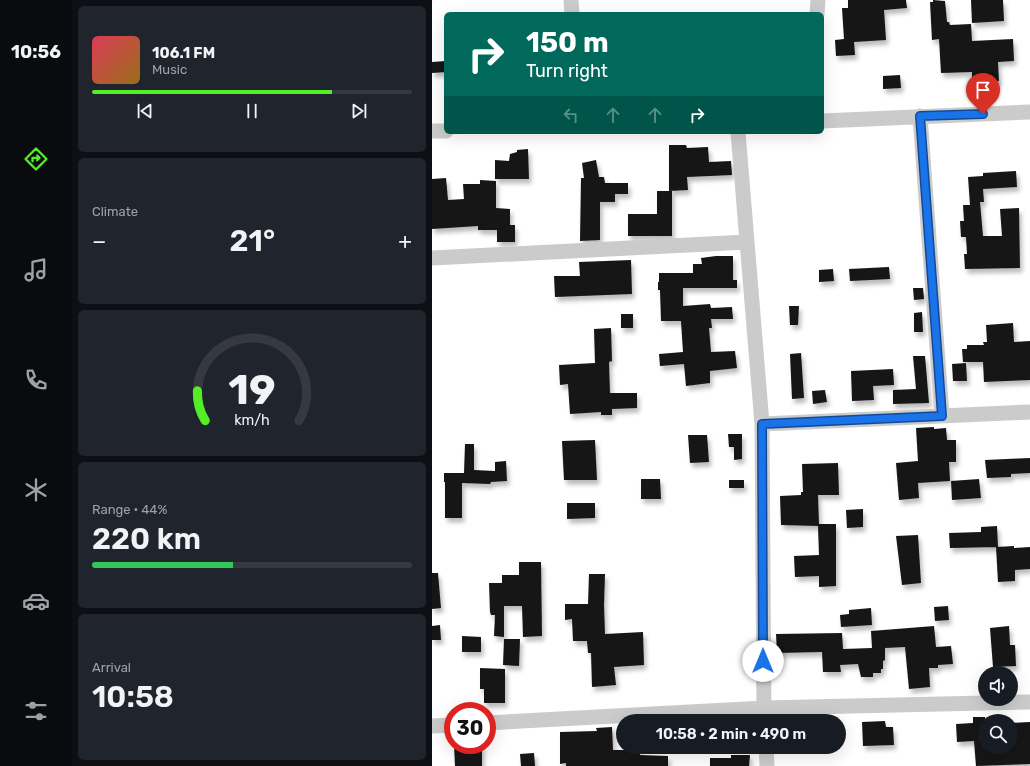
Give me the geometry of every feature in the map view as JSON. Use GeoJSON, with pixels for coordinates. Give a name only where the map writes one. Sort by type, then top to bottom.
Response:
{"type":"FeatureCollection","features":[{"type":"Feature","properties":{"kind":"street"},"geometry":{"type":"LineString","coordinates":[[571,0],[572,12]]}},
{"type":"Feature","properties":{"kind":"street"},"geometry":{"type":"LineString","coordinates":[[817,12],[818,0]]}},
{"type":"Feature","properties":{"kind":"street"},"geometry":{"type":"LineString","coordinates":[[824,121],[1030,112]]}},
{"type":"Feature","properties":{"kind":"street"},"geometry":{"type":"LineString","coordinates":[[920,116],[942,416]]}},
{"type":"Feature","properties":{"kind":"street"},"geometry":{"type":"LineString","coordinates":[[432,131],[444,130]]}},
{"type":"Feature","properties":{"kind":"street"},"geometry":{"type":"LineString","coordinates":[[738,134],[762,424],[764,714]]}},
{"type":"Feature","properties":{"kind":"street"},"geometry":{"type":"LineString","coordinates":[[432,258],[747,242]]}},
{"type":"Feature","properties":{"kind":"street"},"geometry":{"type":"LineString","coordinates":[[762,424],[1030,412]]}},
{"type":"Feature","properties":{"kind":"street"},"geometry":{"type":"LineString","coordinates":[[784,714],[1030,702]]}},
{"type":"Feature","properties":{"kind":"street"},"geometry":{"type":"LineString","coordinates":[[496,723],[616,719]]}},
{"type":"Feature","properties":{"kind":"street"},"geometry":{"type":"LineString","coordinates":[[432,726],[444,725]]}},
{"type":"Feature","properties":{"kind":"street"},"geometry":{"type":"LineString","coordinates":[[766,754],[767,766]]}},
{"type":"Feature","properties":{"kind":"building"},"geometry":{"type":"Polygon","coordinates":[[[848,0],[906,0],[907,8],[884,10],[886,40],[854,42],[855,55],[836,56],[835,40],[844,39],[842,8],[848,8],[848,0]]]}},
{"type":"Feature","properties":{"kind":"building"},"geometry":{"type":"Polygon","coordinates":[[[933,0],[945,1],[947,22],[949,22],[950,25],[971,24],[972,41],[1013,39],[1014,61],[998,62],[999,81],[972,82],[972,72],[941,73],[939,39],[932,40],[930,2],[933,2],[933,0]]]}},
{"type":"Feature","properties":{"kind":"building"},"geometry":{"type":"Polygon","coordinates":[[[971,0],[1003,0],[1004,21],[972,23],[971,0]]]}},
{"type":"Feature","properties":{"kind":"building"},"geometry":{"type":"Polygon","coordinates":[[[444,61],[444,72],[432,73],[432,62],[444,61]]]}},
{"type":"Feature","properties":{"kind":"building"},"geometry":{"type":"Polygon","coordinates":[[[900,75],[901,88],[883,89],[883,76],[900,75]]]}},
{"type":"Feature","properties":{"kind":"building"},"geometry":{"type":"Polygon","coordinates":[[[669,145],[686,145],[687,148],[708,147],[709,162],[731,161],[732,175],[687,177],[688,190],[669,191],[669,145]]]}},
{"type":"Feature","properties":{"kind":"building"},"geometry":{"type":"Polygon","coordinates":[[[528,149],[529,179],[495,179],[495,160],[509,161],[510,154],[517,152],[517,150],[528,149]]]}},
{"type":"Feature","properties":{"kind":"building"},"geometry":{"type":"Polygon","coordinates":[[[596,160],[599,177],[604,177],[605,183],[628,183],[628,194],[615,194],[615,202],[600,202],[600,240],[580,241],[581,178],[584,178],[582,163],[596,160]]]}},
{"type":"Feature","properties":{"kind":"building"},"geometry":{"type":"Polygon","coordinates":[[[1016,171],[1017,187],[983,189],[984,202],[980,202],[983,236],[1002,236],[1000,209],[1019,208],[1020,268],[965,269],[964,254],[967,254],[966,237],[961,237],[960,221],[964,221],[963,205],[970,205],[968,177],[983,176],[983,173],[1016,171]]]}},
{"type":"Feature","properties":{"kind":"building"},"geometry":{"type":"Polygon","coordinates":[[[446,178],[448,200],[464,199],[463,184],[480,184],[480,180],[496,181],[496,208],[510,209],[510,225],[515,225],[515,242],[497,242],[497,230],[478,230],[478,226],[432,229],[432,179],[446,178]]]}},
{"type":"Feature","properties":{"kind":"building"},"geometry":{"type":"Polygon","coordinates":[[[657,191],[672,191],[672,236],[628,236],[628,214],[657,214],[657,191]]]}},
{"type":"Feature","properties":{"kind":"building"},"geometry":{"type":"Polygon","coordinates":[[[733,256],[733,280],[737,280],[737,288],[683,288],[683,306],[710,304],[711,308],[732,307],[733,319],[711,319],[712,328],[709,328],[711,352],[735,351],[737,368],[710,371],[710,383],[686,386],[684,364],[660,366],[659,354],[683,352],[681,321],[661,321],[660,290],[658,290],[659,273],[693,273],[693,264],[702,264],[701,258],[733,256]]]}},
{"type":"Feature","properties":{"kind":"building"},"geometry":{"type":"Polygon","coordinates":[[[631,260],[632,294],[555,297],[554,276],[580,276],[579,262],[631,260]]]}},
{"type":"Feature","properties":{"kind":"building"},"geometry":{"type":"Polygon","coordinates":[[[889,267],[890,279],[850,281],[849,269],[889,267]]]}},
{"type":"Feature","properties":{"kind":"building"},"geometry":{"type":"Polygon","coordinates":[[[833,269],[834,281],[819,282],[819,270],[833,269]]]}},
{"type":"Feature","properties":{"kind":"building"},"geometry":{"type":"Polygon","coordinates":[[[913,288],[923,288],[924,299],[914,300],[913,288]]]}},
{"type":"Feature","properties":{"kind":"building"},"geometry":{"type":"Polygon","coordinates":[[[789,306],[799,306],[798,325],[790,325],[789,306]]]}},
{"type":"Feature","properties":{"kind":"building"},"geometry":{"type":"Polygon","coordinates":[[[922,312],[923,332],[914,332],[914,313],[922,312]]]}},
{"type":"Feature","properties":{"kind":"building"},"geometry":{"type":"Polygon","coordinates":[[[621,314],[633,314],[633,328],[621,328],[621,314]]]}},
{"type":"Feature","properties":{"kind":"building"},"geometry":{"type":"Polygon","coordinates":[[[1013,323],[1014,342],[1030,341],[1030,380],[984,382],[983,362],[963,362],[962,349],[967,349],[967,345],[984,345],[983,342],[987,342],[986,325],[1013,323]]]}},
{"type":"Feature","properties":{"kind":"building"},"geometry":{"type":"Polygon","coordinates":[[[611,328],[612,361],[609,362],[610,393],[637,393],[637,408],[612,409],[612,415],[601,415],[601,412],[570,414],[568,384],[560,385],[559,365],[595,363],[594,329],[611,328]]]}},
{"type":"Feature","properties":{"kind":"building"},"geometry":{"type":"Polygon","coordinates":[[[801,353],[804,398],[792,399],[790,354],[801,353]]]}},
{"type":"Feature","properties":{"kind":"building"},"geometry":{"type":"Polygon","coordinates":[[[913,356],[925,356],[929,403],[893,404],[893,390],[916,389],[913,356]]]}},
{"type":"Feature","properties":{"kind":"building"},"geometry":{"type":"Polygon","coordinates":[[[966,363],[967,381],[953,381],[952,364],[966,363]]]}},
{"type":"Feature","properties":{"kind":"building"},"geometry":{"type":"Polygon","coordinates":[[[893,369],[894,385],[873,386],[874,400],[852,401],[851,371],[893,369]]]}},
{"type":"Feature","properties":{"kind":"building"},"geometry":{"type":"Polygon","coordinates":[[[825,390],[827,402],[813,404],[812,391],[825,390]]]}},
{"type":"Feature","properties":{"kind":"building"},"geometry":{"type":"Polygon","coordinates":[[[934,427],[934,429],[946,428],[947,440],[956,440],[956,462],[949,462],[950,481],[918,483],[919,498],[899,500],[896,463],[918,461],[916,428],[934,427]]]}},
{"type":"Feature","properties":{"kind":"building"},"geometry":{"type":"Polygon","coordinates":[[[728,434],[742,434],[742,459],[734,460],[734,447],[729,447],[728,434]]]}},
{"type":"Feature","properties":{"kind":"building"},"geometry":{"type":"Polygon","coordinates":[[[688,435],[707,435],[709,462],[690,463],[688,435]]]}},
{"type":"Feature","properties":{"kind":"building"},"geometry":{"type":"Polygon","coordinates":[[[595,440],[597,480],[564,480],[562,441],[595,440]]]}},
{"type":"Feature","properties":{"kind":"building"},"geometry":{"type":"Polygon","coordinates":[[[465,444],[474,444],[474,470],[495,471],[495,462],[506,461],[507,481],[491,482],[490,484],[462,483],[462,518],[445,518],[444,473],[464,473],[465,444]]]}},
{"type":"Feature","properties":{"kind":"building"},"geometry":{"type":"Polygon","coordinates":[[[1030,458],[1030,473],[1011,474],[1011,477],[987,478],[985,460],[1030,458]]]}},
{"type":"Feature","properties":{"kind":"building"},"geometry":{"type":"Polygon","coordinates":[[[838,463],[839,495],[818,495],[819,524],[836,524],[836,586],[819,587],[819,576],[795,577],[794,556],[819,555],[818,526],[781,525],[780,496],[801,495],[801,492],[803,492],[802,464],[838,463]]]}},
{"type":"Feature","properties":{"kind":"building"},"geometry":{"type":"Polygon","coordinates":[[[641,479],[660,479],[661,499],[641,499],[641,479]]]}},
{"type":"Feature","properties":{"kind":"building"},"geometry":{"type":"Polygon","coordinates":[[[979,479],[981,498],[952,500],[951,481],[979,479]]]}},
{"type":"Feature","properties":{"kind":"building"},"geometry":{"type":"Polygon","coordinates":[[[729,480],[744,480],[744,488],[729,488],[729,480]]]}},
{"type":"Feature","properties":{"kind":"building"},"geometry":{"type":"Polygon","coordinates":[[[567,503],[595,503],[595,518],[567,519],[567,503]]]}},
{"type":"Feature","properties":{"kind":"building"},"geometry":{"type":"Polygon","coordinates":[[[863,509],[863,527],[847,528],[846,510],[863,509]]]}},
{"type":"Feature","properties":{"kind":"building"},"geometry":{"type":"Polygon","coordinates":[[[997,526],[998,547],[950,548],[949,533],[981,532],[981,527],[997,526]]]}},
{"type":"Feature","properties":{"kind":"building"},"geometry":{"type":"Polygon","coordinates":[[[918,535],[921,583],[902,585],[896,536],[918,535]]]}},
{"type":"Feature","properties":{"kind":"building"},"geometry":{"type":"Polygon","coordinates":[[[1014,546],[1014,548],[1030,547],[1030,569],[1015,570],[1015,581],[998,582],[996,547],[1014,546]]]}},
{"type":"Feature","properties":{"kind":"building"},"geometry":{"type":"Polygon","coordinates":[[[519,562],[541,562],[542,636],[523,637],[522,606],[504,606],[504,637],[494,636],[495,615],[491,615],[490,612],[489,583],[502,583],[502,575],[519,575],[519,562]]]}},
{"type":"Feature","properties":{"kind":"building"},"geometry":{"type":"Polygon","coordinates":[[[432,573],[438,573],[441,608],[432,609],[432,573]]]}},
{"type":"Feature","properties":{"kind":"building"},"geometry":{"type":"Polygon","coordinates":[[[589,574],[605,574],[605,634],[643,632],[644,665],[614,667],[616,685],[592,687],[591,653],[588,653],[587,641],[573,641],[572,619],[565,620],[565,604],[588,604],[589,574]]]}},
{"type":"Feature","properties":{"kind":"building"},"geometry":{"type":"Polygon","coordinates":[[[948,606],[949,620],[935,621],[934,607],[948,606]]]}},
{"type":"Feature","properties":{"kind":"building"},"geometry":{"type":"Polygon","coordinates":[[[871,608],[872,625],[841,627],[840,615],[849,614],[849,610],[871,608]]]}},
{"type":"Feature","properties":{"kind":"building"},"geometry":{"type":"Polygon","coordinates":[[[440,625],[441,640],[432,640],[432,626],[440,625]]]}},
{"type":"Feature","properties":{"kind":"building"},"geometry":{"type":"Polygon","coordinates":[[[934,626],[936,647],[951,646],[953,664],[938,665],[938,668],[929,668],[930,687],[909,689],[905,647],[885,648],[883,669],[881,669],[881,673],[873,673],[873,677],[861,677],[858,664],[840,665],[841,672],[823,672],[822,652],[777,653],[776,634],[842,633],[843,649],[872,648],[871,631],[934,626]]]}},
{"type":"Feature","properties":{"kind":"building"},"geometry":{"type":"Polygon","coordinates":[[[1009,626],[1010,645],[1015,645],[1016,666],[993,666],[990,628],[1009,626]]]}},
{"type":"Feature","properties":{"kind":"building"},"geometry":{"type":"Polygon","coordinates":[[[462,636],[481,637],[481,652],[462,652],[462,636]]]}},
{"type":"Feature","properties":{"kind":"building"},"geometry":{"type":"Polygon","coordinates":[[[504,639],[520,639],[519,666],[503,665],[504,639]]]}},
{"type":"Feature","properties":{"kind":"building"},"geometry":{"type":"Polygon","coordinates":[[[480,668],[505,669],[505,703],[484,702],[484,689],[480,689],[480,668]]]}},
{"type":"Feature","properties":{"kind":"building"},"geometry":{"type":"Polygon","coordinates":[[[973,717],[978,717],[978,754],[1018,754],[1018,723],[1030,722],[1030,764],[976,766],[974,741],[957,742],[956,724],[973,723],[973,717]]]}},
{"type":"Feature","properties":{"kind":"building"},"geometry":{"type":"Polygon","coordinates":[[[885,721],[886,727],[893,727],[894,745],[863,746],[862,722],[885,721]]]}},
{"type":"Feature","properties":{"kind":"building"},"geometry":{"type":"Polygon","coordinates":[[[612,727],[613,750],[616,750],[616,754],[668,756],[668,766],[566,766],[566,763],[560,764],[560,732],[597,731],[596,728],[612,727]]]}},
{"type":"Feature","properties":{"kind":"building"},"geometry":{"type":"Polygon","coordinates":[[[534,753],[535,766],[521,766],[520,754],[534,753]]]}},
{"type":"Feature","properties":{"kind":"building"},"geometry":{"type":"Polygon","coordinates":[[[454,754],[482,754],[482,766],[455,766],[454,754]]]}},
{"type":"Feature","properties":{"kind":"building"},"geometry":{"type":"Polygon","coordinates":[[[731,755],[750,755],[749,766],[710,766],[710,758],[731,758],[731,755]]]}},
{"type":"Feature","properties":{"kind":"route"},"geometry":{"type":"LineString","coordinates":[[763,661],[762,424],[942,416],[920,116],[983,114]]}}]}
